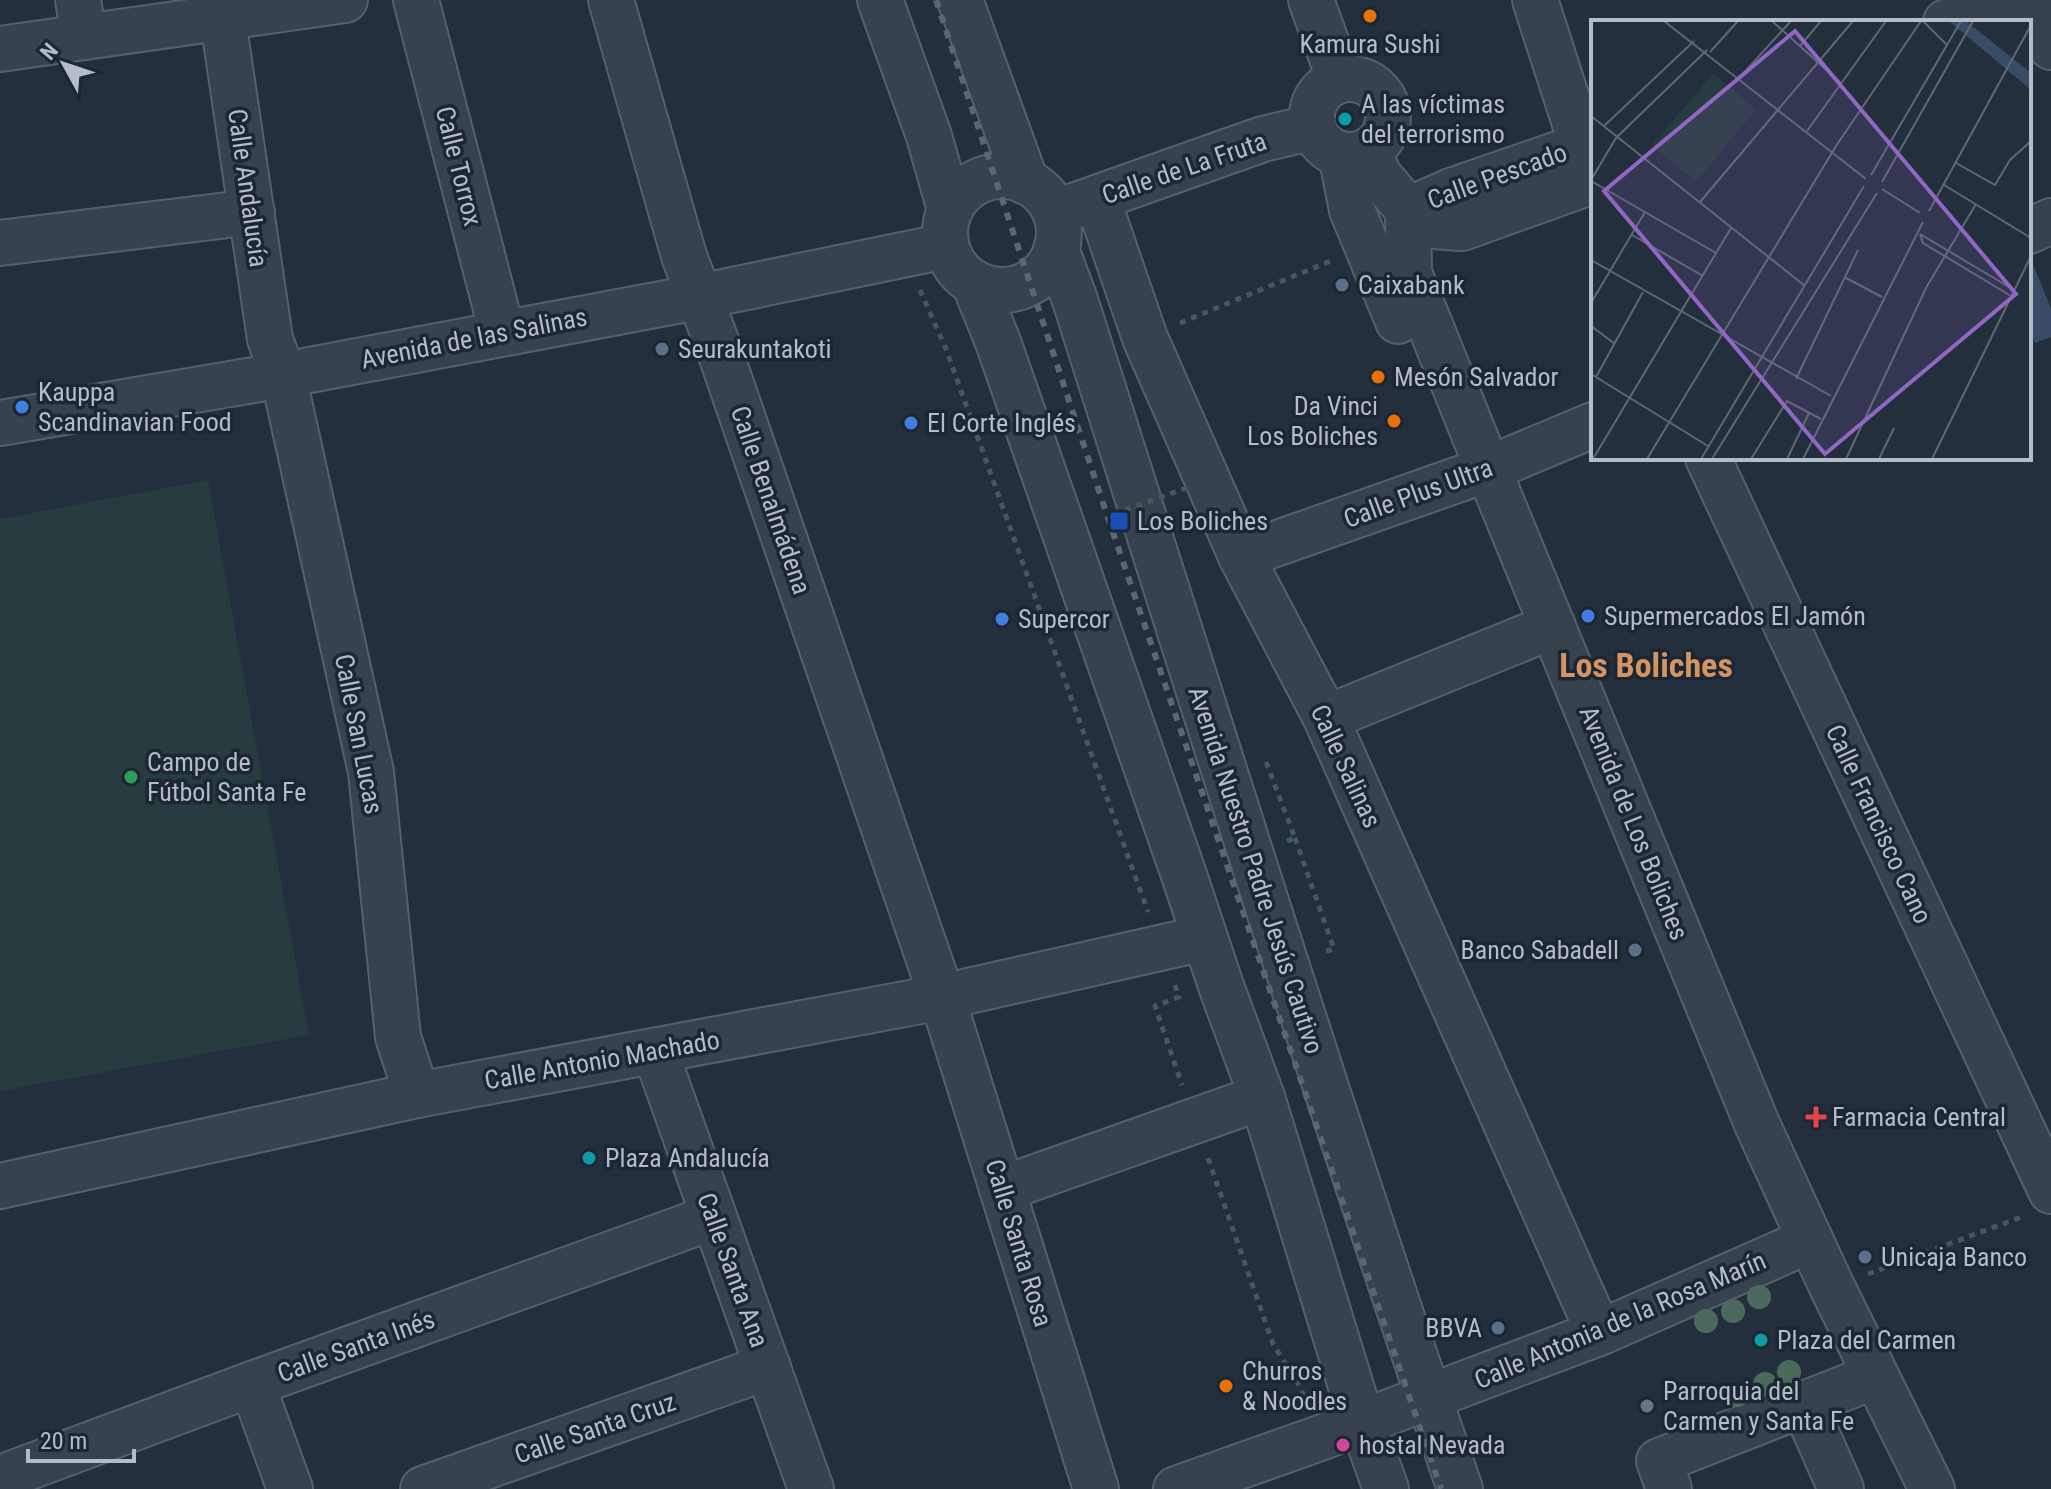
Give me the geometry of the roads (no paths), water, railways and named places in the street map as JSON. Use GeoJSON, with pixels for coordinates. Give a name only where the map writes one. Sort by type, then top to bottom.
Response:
{"type":"FeatureCollection","features":[{"type":"Feature","properties":{"kind":"street"},"geometry":{"type":"LineString","coordinates":[[0,49],[81,18],[345,0]]}},
{"type":"Feature","properties":{"kind":"street","name":"Calle Torrox"},"geometry":{"type":"LineString","coordinates":[[416,0],[502,332]]}},
{"type":"Feature","properties":{"kind":"street","name":"Calle Benalmádena"},"geometry":{"type":"LineString","coordinates":[[611,0],[684,256],[718,346],[942,997]]}},
{"type":"Feature","properties":{"kind":"street"},"geometry":{"type":"LineString","coordinates":[[880,0],[929,136],[952,261],[961,274],[974,283],[990,289],[1007,290],[1023,286],[1038,277],[1049,264],[1046,214],[1009,177],[991,177],[974,184],[960,195],[948,228]]}},
{"type":"Feature","properties":{"kind":"street","name":"Avenida Nuestro Padre Jesús Cautivo"},"geometry":{"type":"LineString","coordinates":[[960,0],[1046,214],[1075,300],[1250,854],[1460,1489]]}},
{"type":"Feature","properties":{"kind":"street"},"geometry":{"type":"LineString","coordinates":[[1311,0],[1340,80]]}},
{"type":"Feature","properties":{"kind":"street"},"geometry":{"type":"LineString","coordinates":[[1535,0],[1590,162]]}},
{"type":"Feature","properties":{"kind":"street"},"geometry":{"type":"LineString","coordinates":[[1952,20],[2011,0]]}},
{"type":"Feature","properties":{"kind":"street","name":"Calle Andalucía"},"geometry":{"type":"LineString","coordinates":[[222,9],[270,339],[283,375]]}},
{"type":"Feature","properties":{"kind":"street"},"geometry":{"type":"LineString","coordinates":[[1340,144],[1376,145],[1384,135],[1388,110],[1376,89],[1365,82],[1340,80],[1320,93],[1312,115],[1340,144],[1381,178],[1408,210]]}},
{"type":"Feature","properties":{"kind":"street","name":"Calle de La Fruta"},"geometry":{"type":"LineString","coordinates":[[1046,214],[1263,139],[1340,144]]}},
{"type":"Feature","properties":{"kind":"street"},"geometry":{"type":"LineString","coordinates":[[1340,144],[1352,210],[1398,321]]}},
{"type":"Feature","properties":{"kind":"street","name":"Calle Pescado"},"geometry":{"type":"LineString","coordinates":[[1408,210],[1451,191],[1590,162]]}},
{"type":"Feature","properties":{"kind":"street","name":"Calle Salinas"},"geometry":{"type":"LineString","coordinates":[[1097,198],[1145,338],[1241,556],[1326,718],[1599,1333]]}},
{"type":"Feature","properties":{"kind":"street","name":"Avenida de Los Boliches"},"geometry":{"type":"LineString","coordinates":[[1408,210],[1409,273],[1488,469],[1757,1124],[1832,1287],[1932,1489]]}},
{"type":"Feature","properties":{"kind":"street"},"geometry":{"type":"LineString","coordinates":[[0,243],[252,212]]}},
{"type":"Feature","properties":{"kind":"street"},"geometry":{"type":"LineString","coordinates":[[2031,230],[2051,221]]}},
{"type":"Feature","properties":{"kind":"street","name":"Avenida de las Salinas"},"geometry":{"type":"LineString","coordinates":[[0,423],[283,375],[698,297],[903,253],[948,228]]}},
{"type":"Feature","properties":{"kind":"street"},"geometry":{"type":"LineString","coordinates":[[974,283],[1019,401],[1262,1097],[1362,1422],[1386,1489]]}},
{"type":"Feature","properties":{"kind":"street","name":"Calle San Lucas"},"geometry":{"type":"LineString","coordinates":[[283,375],[371,772],[398,1037],[417,1095]]}},
{"type":"Feature","properties":{"kind":"street","name":"Calle Plus Ultra"},"geometry":{"type":"LineString","coordinates":[[1241,556],[1488,469],[1591,426]]}},
{"type":"Feature","properties":{"kind":"street","name":"Calle Francisco Cano"},"geometry":{"type":"LineString","coordinates":[[1709,460],[2042,1147],[2044,1201]]}},
{"type":"Feature","properties":{"kind":"street"},"geometry":{"type":"LineString","coordinates":[[1326,718],[1553,626]]}},
{"type":"Feature","properties":{"kind":"street","name":"Calle Antonio Machado"},"geometry":{"type":"LineString","coordinates":[[0,1186],[417,1095],[942,997],[1204,938]]}},
{"type":"Feature","properties":{"kind":"street","name":"Calle Santa Rosa"},"geometry":{"type":"LineString","coordinates":[[942,997],[1096,1489]]}},
{"type":"Feature","properties":{"kind":"street","name":"Calle Santa Ana"},"geometry":{"type":"LineString","coordinates":[[655,1051],[811,1489]]}},
{"type":"Feature","properties":{"kind":"street"},"geometry":{"type":"LineString","coordinates":[[1002,1189],[1262,1097]]}},
{"type":"Feature","properties":{"kind":"street","name":"Calle Santa Inés"},"geometry":{"type":"LineString","coordinates":[[0,1478],[713,1217]]}},
{"type":"Feature","properties":{"kind":"street","name":"Calle Antonia de la Rosa Marín"},"geometry":{"type":"LineString","coordinates":[[1176,1489],[1599,1333],[1810,1240]]}},
{"type":"Feature","properties":{"kind":"street","name":"Calle Santa Cruz"},"geometry":{"type":"LineString","coordinates":[[423,1489],[768,1367]]}},
{"type":"Feature","properties":{"kind":"street"},"geometry":{"type":"LineString","coordinates":[[1664,1475],[1803,1403],[1875,1376]]}},
{"type":"Feature","properties":{"kind":"street"},"geometry":{"type":"LineString","coordinates":[[252,1384],[290,1489]]}},
{"type":"Feature","properties":{"kind":"street"},"geometry":{"type":"LineString","coordinates":[[1803,1403],[1841,1489]]}},
{"type":"Feature","properties":{"kind":"water"},"geometry":{"type":"Polygon","coordinates":[[[2034,267],[2051,308],[2051,337],[2035,343],[2031,333],[2031,268],[2034,267]]]}},
{"type":"Feature","properties":{"kind":"railway"},"geometry":{"type":"LineString","coordinates":[[936,0],[1109,521],[1441,1489]]}},
{"type":"Feature","properties":{"kind":"place","name":"Kamura Sushi"},"geometry":{"type":"Point","coordinates":[1370,16]}},
{"type":"Feature","properties":{"kind":"place","name":"A las víctimas del terrorismo"},"geometry":{"type":"Point","coordinates":[1345,119]}},
{"type":"Feature","properties":{"kind":"place","name":"Caixabank"},"geometry":{"type":"Point","coordinates":[1342,285]}},
{"type":"Feature","properties":{"kind":"place","name":"Seurakuntakoti"},"geometry":{"type":"Point","coordinates":[662,349]}},
{"type":"Feature","properties":{"kind":"place","name":"Mesón Salvador"},"geometry":{"type":"Point","coordinates":[1378,377]}},
{"type":"Feature","properties":{"kind":"place","name":"Kauppa Scandinavian Food"},"geometry":{"type":"Point","coordinates":[22,407]}},
{"type":"Feature","properties":{"kind":"place","name":"Da Vinci Los Boliches"},"geometry":{"type":"Point","coordinates":[1394,421]}},
{"type":"Feature","properties":{"kind":"place","name":"El Corte Inglés"},"geometry":{"type":"Point","coordinates":[911,423]}},
{"type":"Feature","properties":{"kind":"place","name":"Los Boliches"},"geometry":{"type":"Point","coordinates":[1119,521]}},
{"type":"Feature","properties":{"kind":"place","name":"Supermercados El Jamón"},"geometry":{"type":"Point","coordinates":[1588,616]}},
{"type":"Feature","properties":{"kind":"place","name":"Supercor"},"geometry":{"type":"Point","coordinates":[1002,619]}},
{"type":"Feature","properties":{"kind":"place","name":"Campo de Fútbol Santa Fe"},"geometry":{"type":"Point","coordinates":[131,777]}},
{"type":"Feature","properties":{"kind":"place","name":"Banco Sabadell"},"geometry":{"type":"Point","coordinates":[1635,950]}},
{"type":"Feature","properties":{"kind":"place","name":"Farmacia Central"},"geometry":{"type":"Point","coordinates":[1816,1117]}},
{"type":"Feature","properties":{"kind":"place","name":"Plaza Andalucía"},"geometry":{"type":"Point","coordinates":[589,1158]}},
{"type":"Feature","properties":{"kind":"place","name":"Unicaja Banco"},"geometry":{"type":"Point","coordinates":[1865,1257]}},
{"type":"Feature","properties":{"kind":"place","name":"BBVA"},"geometry":{"type":"Point","coordinates":[1498,1328]}},
{"type":"Feature","properties":{"kind":"place","name":"Plaza del Carmen"},"geometry":{"type":"Point","coordinates":[1761,1340]}},
{"type":"Feature","properties":{"kind":"place","name":"Churros & Noodles"},"geometry":{"type":"Point","coordinates":[1226,1386]}},
{"type":"Feature","properties":{"kind":"place","name":"Parroquia del Carmen y Santa Fe"},"geometry":{"type":"Point","coordinates":[1647,1406]}},
{"type":"Feature","properties":{"kind":"place","name":"hostal Nevada"},"geometry":{"type":"Point","coordinates":[1343,1445]}},
{"type":"Feature","properties":{"kind":"district","name":"Los Boliches"},"geometry":{"type":"Point","coordinates":[1646,665]}}]}
